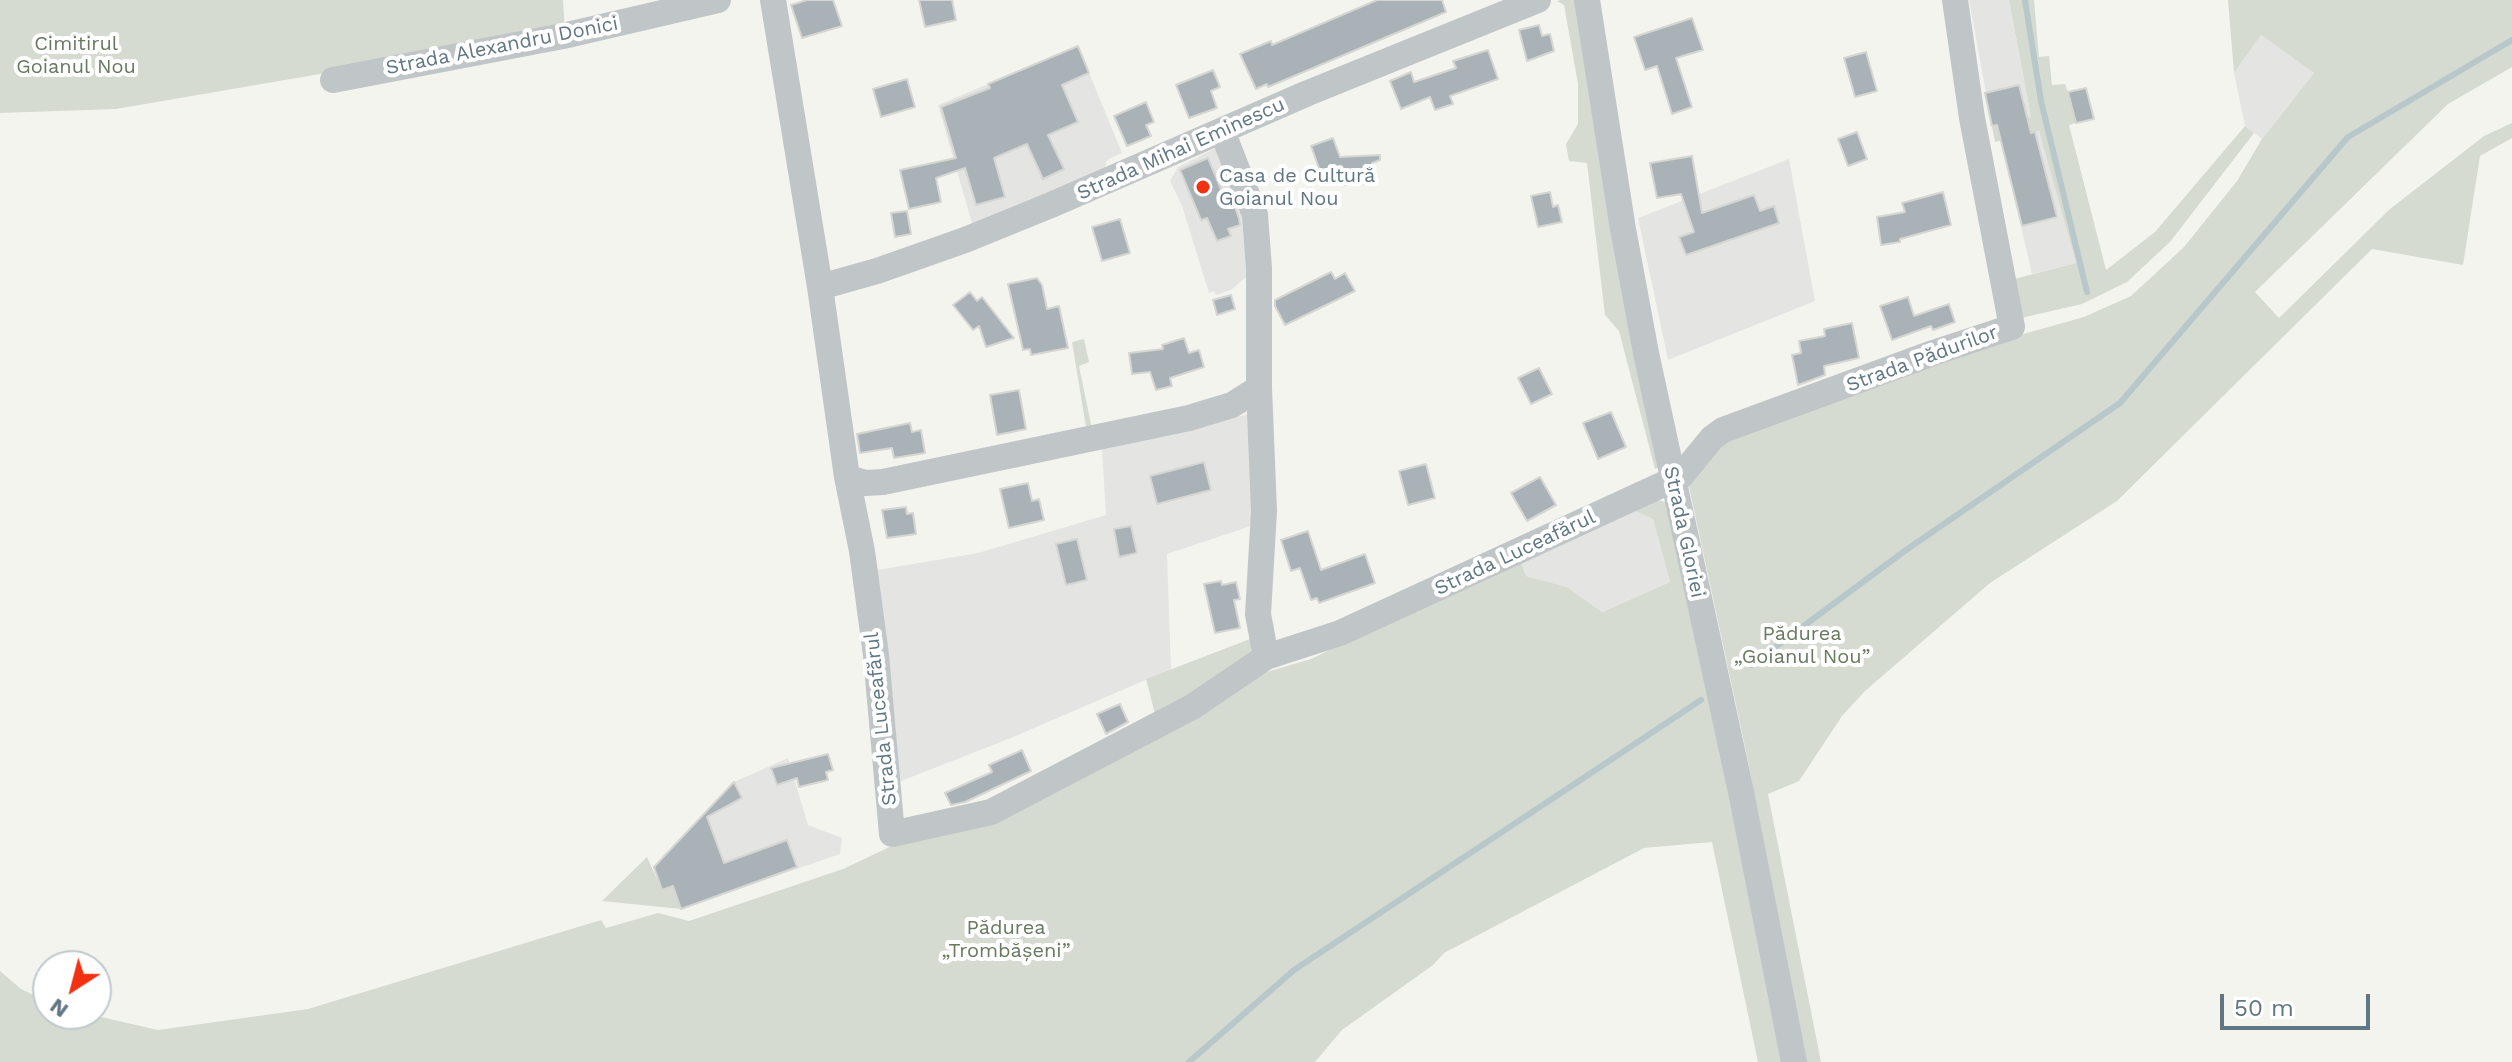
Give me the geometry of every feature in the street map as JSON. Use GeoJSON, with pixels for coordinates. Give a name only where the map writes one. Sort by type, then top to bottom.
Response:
{"type":"FeatureCollection","features":[{"type":"Feature","properties":{"kind":"street","name":"Strada Alexandru Donici"},"geometry":{"type":"LineString","coordinates":[[333,80],[563,36],[664,6],[718,0]]}},
{"type":"Feature","properties":{"kind":"street"},"geometry":{"type":"LineString","coordinates":[[773,0],[820,287]]}},
{"type":"Feature","properties":{"kind":"street","name":"Strada Mihai Eminescu"},"geometry":{"type":"LineString","coordinates":[[820,287],[965,240],[1538,0]]}},
{"type":"Feature","properties":{"kind":"street","name":"Strada Gloriei"},"geometry":{"type":"LineString","coordinates":[[1587,0],[1623,229],[1672,480],[1741,792],[1794,1062]]}},
{"type":"Feature","properties":{"kind":"street","name":"Strada Pădurilor"},"geometry":{"type":"LineString","coordinates":[[1672,480],[1681,476],[1712,438],[1723,430],[2012,327],[1972,118],[1955,0]]}},
{"type":"Feature","properties":{"kind":"street"},"geometry":{"type":"LineString","coordinates":[[1222,131],[1255,215],[1264,511],[1258,614],[1266,657]]}},
{"type":"Feature","properties":{"kind":"street","name":"Strada Luceafărul"},"geometry":{"type":"LineString","coordinates":[[820,287],[876,655],[892,834],[991,812],[1192,707],[1266,657],[1340,633],[1672,480]]}},
{"type":"Feature","properties":{"kind":"street"},"geometry":{"type":"LineString","coordinates":[[847,477],[865,483],[883,482],[1189,418],[1232,405],[1259,388]]}},
{"type":"Feature","properties":{"kind":"shaded area"},"geometry":{"type":"Polygon","coordinates":[[[1969,0],[2009,0],[2031,117],[1992,126],[1969,0]]]}},
{"type":"Feature","properties":{"kind":"shaded area"},"geometry":{"type":"Polygon","coordinates":[[[2261,35],[2314,73],[2262,139],[2245,126],[2234,73],[2261,35]]]}},
{"type":"Feature","properties":{"kind":"shaded area"},"geometry":{"type":"Polygon","coordinates":[[[1078,46],[1122,153],[1107,160],[1104,172],[973,227],[938,105],[1078,46]]]}},
{"type":"Feature","properties":{"kind":"shaded area"},"geometry":{"type":"Polygon","coordinates":[[[2039,131],[2076,263],[2032,274],[2001,141],[2039,131]]]}},
{"type":"Feature","properties":{"kind":"shaded area"},"geometry":{"type":"Polygon","coordinates":[[[1222,145],[1249,216],[1254,270],[1231,290],[1216,295],[1214,291],[1209,293],[1182,206],[1170,181],[1178,167],[1222,145]]]}},
{"type":"Feature","properties":{"kind":"shaded area"},"geometry":{"type":"Polygon","coordinates":[[[1789,159],[1815,301],[1668,360],[1638,218],[1789,159]]]}},
{"type":"Feature","properties":{"kind":"shaded area"},"geometry":{"type":"Polygon","coordinates":[[[1249,414],[1254,525],[1167,554],[1171,669],[1011,738],[896,783],[871,571],[978,553],[1106,515],[1102,449],[1249,414]]]}},
{"type":"Feature","properties":{"kind":"shaded area"},"geometry":{"type":"Polygon","coordinates":[[[1628,508],[1653,519],[1670,582],[1602,612],[1567,587],[1525,576],[1518,557],[1628,508]]]}},
{"type":"Feature","properties":{"kind":"shaded area"},"geometry":{"type":"Polygon","coordinates":[[[788,758],[808,825],[842,838],[840,854],[681,909],[673,887],[662,890],[653,866],[665,862],[663,857],[734,782],[788,758]]]}},
{"type":"Feature","properties":{"kind":"green space","name":"Cimitirul Goianul Nou"},"geometry":{"type":"Polygon","coordinates":[[[0,0],[563,0],[565,32],[116,109],[0,113],[0,0]]]}},
{"type":"Feature","properties":{"kind":"green space"},"geometry":{"type":"Polygon","coordinates":[[[1575,0],[1659,467],[1655,469],[1619,331],[1605,315],[1587,163],[1569,161],[1566,144],[1578,124],[1578,84],[1564,5],[1557,1],[1575,0]]]}},
{"type":"Feature","properties":{"kind":"green space"},"geometry":{"type":"Polygon","coordinates":[[[2009,0],[2034,0],[2039,57],[2049,56],[2052,85],[2065,84],[2068,92],[2076,123],[2069,125],[2106,270],[2155,232],[2245,126],[2254,133],[2170,242],[2127,282],[2082,304],[2021,318],[2014,279],[2076,263],[2039,131],[1995,142],[1992,126],[2031,117],[2009,0]]]}},
{"type":"Feature","properties":{"kind":"green space","name":"Pădurea „Goianul Nou”"},"geometry":{"type":"Polygon","coordinates":[[[2228,0],[2512,0],[2512,67],[2448,104],[2255,292],[2279,318],[2390,209],[2484,136],[2512,123],[2512,138],[2480,156],[2463,265],[2372,249],[2117,501],[1990,583],[1865,691],[1842,716],[1799,781],[1768,794],[1821,1062],[1806,1062],[1747,756],[1688,482],[1728,437],[1938,358],[2084,317],[2131,296],[2184,247],[2237,181],[2262,139],[2314,73],[2261,35],[2234,73],[2228,0]]]}},
{"type":"Feature","properties":{"kind":"green space"},"geometry":{"type":"Polygon","coordinates":[[[1084,339],[1089,362],[1079,366],[1092,429],[1086,427],[1072,342],[1084,339]]]}},
{"type":"Feature","properties":{"kind":"green space","name":"Pădurea „Trombășeni”"},"geometry":{"type":"Polygon","coordinates":[[[1651,498],[1669,503],[1783,1062],[1758,1062],[1712,842],[1644,848],[1444,953],[1433,965],[1342,1030],[1315,1062],[0,1062],[0,971],[32,994],[32,1030],[112,1030],[112,1019],[158,1030],[308,1009],[601,920],[606,928],[658,913],[689,921],[843,869],[1250,677],[1311,659],[1518,557],[1526,576],[1567,587],[1602,612],[1670,582],[1653,519],[1628,508],[1651,498]]]}},
{"type":"Feature","properties":{"kind":"green space"},"geometry":{"type":"Polygon","coordinates":[[[1250,639],[1253,660],[1156,718],[1146,679],[1250,639]]]}},
{"type":"Feature","properties":{"kind":"green space"},"geometry":{"type":"Polygon","coordinates":[[[647,857],[662,890],[673,886],[681,909],[602,901],[647,857]]]}},
{"type":"Feature","properties":{"kind":"building"},"geometry":{"type":"Polygon","coordinates":[[[807,0],[833,0],[842,26],[802,38],[791,5],[807,0]]]}},
{"type":"Feature","properties":{"kind":"building"},"geometry":{"type":"Polygon","coordinates":[[[919,0],[952,0],[956,20],[925,27],[919,0]]]}},
{"type":"Feature","properties":{"kind":"building"},"geometry":{"type":"Polygon","coordinates":[[[1377,0],[1442,0],[1446,12],[1268,87],[1267,84],[1256,89],[1240,54],[1271,41],[1272,45],[1377,0]]]}},
{"type":"Feature","properties":{"kind":"building"},"geometry":{"type":"Polygon","coordinates":[[[1692,18],[1703,50],[1676,58],[1692,107],[1672,114],[1657,66],[1645,70],[1634,37],[1692,18]]]}},
{"type":"Feature","properties":{"kind":"building"},"geometry":{"type":"Polygon","coordinates":[[[1539,25],[1542,36],[1550,34],[1554,51],[1527,61],[1519,30],[1539,25]]]}},
{"type":"Feature","properties":{"kind":"building"},"geometry":{"type":"Polygon","coordinates":[[[1078,46],[1089,73],[1062,85],[1078,122],[1048,135],[1064,169],[1043,179],[1027,144],[994,158],[1005,197],[976,205],[965,168],[936,178],[941,202],[909,209],[900,170],[956,158],[941,107],[990,88],[988,84],[1078,46]]]}},
{"type":"Feature","properties":{"kind":"building"},"geometry":{"type":"Polygon","coordinates":[[[1488,50],[1498,79],[1450,96],[1453,104],[1435,110],[1430,97],[1401,109],[1390,81],[1411,72],[1414,82],[1456,68],[1453,61],[1488,50]]]}},
{"type":"Feature","properties":{"kind":"building"},"geometry":{"type":"Polygon","coordinates":[[[1866,52],[1877,91],[1855,97],[1844,58],[1866,52]]]}},
{"type":"Feature","properties":{"kind":"building"},"geometry":{"type":"Polygon","coordinates":[[[1213,70],[1220,87],[1211,91],[1217,108],[1189,118],[1176,85],[1213,70]]]}},
{"type":"Feature","properties":{"kind":"building"},"geometry":{"type":"Polygon","coordinates":[[[907,79],[915,107],[881,117],[873,89],[907,79]]]}},
{"type":"Feature","properties":{"kind":"building"},"geometry":{"type":"Polygon","coordinates":[[[2019,85],[2057,217],[2022,226],[1997,125],[1992,126],[1985,93],[2019,85]]]}},
{"type":"Feature","properties":{"kind":"building"},"geometry":{"type":"Polygon","coordinates":[[[2086,88],[2094,119],[2076,123],[2068,92],[2086,88]]]}},
{"type":"Feature","properties":{"kind":"building"},"geometry":{"type":"Polygon","coordinates":[[[1146,102],[1154,122],[1146,125],[1151,136],[1127,146],[1114,116],[1146,102]]]}},
{"type":"Feature","properties":{"kind":"building"},"geometry":{"type":"Polygon","coordinates":[[[1857,132],[1867,159],[1848,166],[1838,139],[1857,132]]]}},
{"type":"Feature","properties":{"kind":"building"},"geometry":{"type":"Polygon","coordinates":[[[1333,138],[1340,157],[1380,155],[1380,160],[1372,163],[1373,184],[1340,185],[1339,174],[1323,179],[1311,146],[1333,138]]]}},
{"type":"Feature","properties":{"kind":"building"},"geometry":{"type":"Polygon","coordinates":[[[1692,156],[1702,213],[1754,195],[1760,211],[1774,206],[1779,223],[1686,255],[1679,237],[1694,232],[1681,194],[1657,198],[1650,163],[1692,156]]]}},
{"type":"Feature","properties":{"kind":"building","name":"Casa de Cultură Goianul Nou"},"geometry":{"type":"Polygon","coordinates":[[[1208,158],[1228,206],[1234,204],[1240,225],[1228,229],[1231,236],[1217,241],[1207,218],[1201,220],[1180,170],[1208,158]]]}},
{"type":"Feature","properties":{"kind":"building"},"geometry":{"type":"Polygon","coordinates":[[[1550,192],[1553,207],[1558,205],[1562,222],[1538,227],[1531,196],[1550,192]]]}},
{"type":"Feature","properties":{"kind":"building"},"geometry":{"type":"Polygon","coordinates":[[[1943,192],[1951,225],[1881,245],[1877,217],[1905,212],[1902,203],[1943,192]]]}},
{"type":"Feature","properties":{"kind":"building"},"geometry":{"type":"Polygon","coordinates":[[[907,211],[911,234],[895,237],[891,213],[907,211]]]}},
{"type":"Feature","properties":{"kind":"building"},"geometry":{"type":"Polygon","coordinates":[[[1120,219],[1130,253],[1102,261],[1092,227],[1120,219]]]}},
{"type":"Feature","properties":{"kind":"building"},"geometry":{"type":"Polygon","coordinates":[[[1331,272],[1335,279],[1345,273],[1355,291],[1285,325],[1275,300],[1331,272]]]}},
{"type":"Feature","properties":{"kind":"building"},"geometry":{"type":"Polygon","coordinates":[[[1037,278],[1042,285],[1047,309],[1059,306],[1068,348],[1031,355],[1030,349],[1023,350],[1008,284],[1037,278]]]}},
{"type":"Feature","properties":{"kind":"building"},"geometry":{"type":"Polygon","coordinates":[[[970,292],[977,301],[982,297],[1014,338],[986,347],[979,326],[973,330],[953,305],[970,292]]]}},
{"type":"Feature","properties":{"kind":"building"},"geometry":{"type":"Polygon","coordinates":[[[1231,295],[1235,309],[1217,315],[1213,300],[1231,295]]]}},
{"type":"Feature","properties":{"kind":"building"},"geometry":{"type":"Polygon","coordinates":[[[1908,297],[1914,316],[1949,304],[1955,322],[1933,330],[1931,326],[1892,340],[1880,306],[1908,297]]]}},
{"type":"Feature","properties":{"kind":"building"},"geometry":{"type":"Polygon","coordinates":[[[1852,323],[1859,358],[1824,366],[1825,375],[1798,385],[1792,355],[1801,353],[1799,341],[1825,336],[1824,329],[1852,323]]]}},
{"type":"Feature","properties":{"kind":"building"},"geometry":{"type":"Polygon","coordinates":[[[1184,338],[1189,353],[1199,350],[1204,367],[1170,378],[1172,386],[1156,390],[1150,372],[1132,374],[1129,353],[1163,349],[1162,345],[1184,338]]]}},
{"type":"Feature","properties":{"kind":"building"},"geometry":{"type":"Polygon","coordinates":[[[1539,368],[1552,394],[1531,404],[1518,378],[1539,368]]]}},
{"type":"Feature","properties":{"kind":"building"},"geometry":{"type":"Polygon","coordinates":[[[1019,390],[1026,429],[997,435],[990,395],[1019,390]]]}},
{"type":"Feature","properties":{"kind":"building"},"geometry":{"type":"Polygon","coordinates":[[[1611,412],[1626,447],[1598,459],[1583,423],[1611,412]]]}},
{"type":"Feature","properties":{"kind":"building"},"geometry":{"type":"Polygon","coordinates":[[[910,423],[912,432],[921,430],[925,453],[894,458],[892,448],[860,453],[857,434],[910,423]]]}},
{"type":"Feature","properties":{"kind":"building"},"geometry":{"type":"Polygon","coordinates":[[[1204,462],[1211,490],[1157,504],[1150,476],[1204,462]]]}},
{"type":"Feature","properties":{"kind":"building"},"geometry":{"type":"Polygon","coordinates":[[[1426,464],[1435,498],[1408,505],[1399,471],[1426,464]]]}},
{"type":"Feature","properties":{"kind":"building"},"geometry":{"type":"Polygon","coordinates":[[[1540,477],[1556,505],[1527,521],[1511,493],[1540,477]]]}},
{"type":"Feature","properties":{"kind":"building"},"geometry":{"type":"Polygon","coordinates":[[[1028,483],[1032,501],[1039,499],[1044,520],[1009,528],[1000,489],[1028,483]]]}},
{"type":"Feature","properties":{"kind":"building"},"geometry":{"type":"Polygon","coordinates":[[[906,507],[907,514],[913,513],[916,534],[887,538],[882,510],[906,507]]]}},
{"type":"Feature","properties":{"kind":"building"},"geometry":{"type":"Polygon","coordinates":[[[1131,526],[1137,553],[1119,557],[1114,529],[1131,526]]]}},
{"type":"Feature","properties":{"kind":"building"},"geometry":{"type":"Polygon","coordinates":[[[1308,531],[1321,570],[1365,554],[1375,583],[1319,603],[1317,598],[1311,600],[1300,568],[1291,571],[1281,540],[1308,531]]]}},
{"type":"Feature","properties":{"kind":"building"},"geometry":{"type":"Polygon","coordinates":[[[1077,539],[1087,580],[1066,585],[1056,544],[1077,539]]]}},
{"type":"Feature","properties":{"kind":"building"},"geometry":{"type":"Polygon","coordinates":[[[1221,581],[1222,585],[1236,582],[1240,599],[1234,600],[1240,628],[1215,633],[1204,584],[1221,581]]]}},
{"type":"Feature","properties":{"kind":"building"},"geometry":{"type":"Polygon","coordinates":[[[1120,704],[1128,722],[1106,734],[1097,714],[1120,704]]]}},
{"type":"Feature","properties":{"kind":"building"},"geometry":{"type":"Polygon","coordinates":[[[1022,750],[1031,771],[965,802],[951,805],[945,793],[992,772],[989,765],[1022,750]]]}},
{"type":"Feature","properties":{"kind":"building"},"geometry":{"type":"Polygon","coordinates":[[[828,754],[833,770],[826,772],[828,780],[799,787],[797,778],[777,785],[771,768],[828,754]]]}},
{"type":"Feature","properties":{"kind":"building"},"geometry":{"type":"Polygon","coordinates":[[[734,782],[742,798],[707,817],[724,863],[787,840],[797,867],[681,909],[673,886],[662,890],[654,867],[734,782]]]}},
{"type":"Feature","properties":{"kind":"waterway"},"geometry":{"type":"LineString","coordinates":[[2025,0],[2041,101],[2087,292]]}},
{"type":"Feature","properties":{"kind":"waterway"},"geometry":{"type":"LineString","coordinates":[[1751,665],[1906,550],[2120,403],[2348,137],[2512,40]]}},
{"type":"Feature","properties":{"kind":"waterway"},"geometry":{"type":"LineString","coordinates":[[1189,1062],[1294,970],[1701,700]]}},
{"type":"Feature","properties":{"kind":"place","name":"Casa de Cultură Goianul Nou"},"geometry":{"type":"Point","coordinates":[1203,187]}}]}
